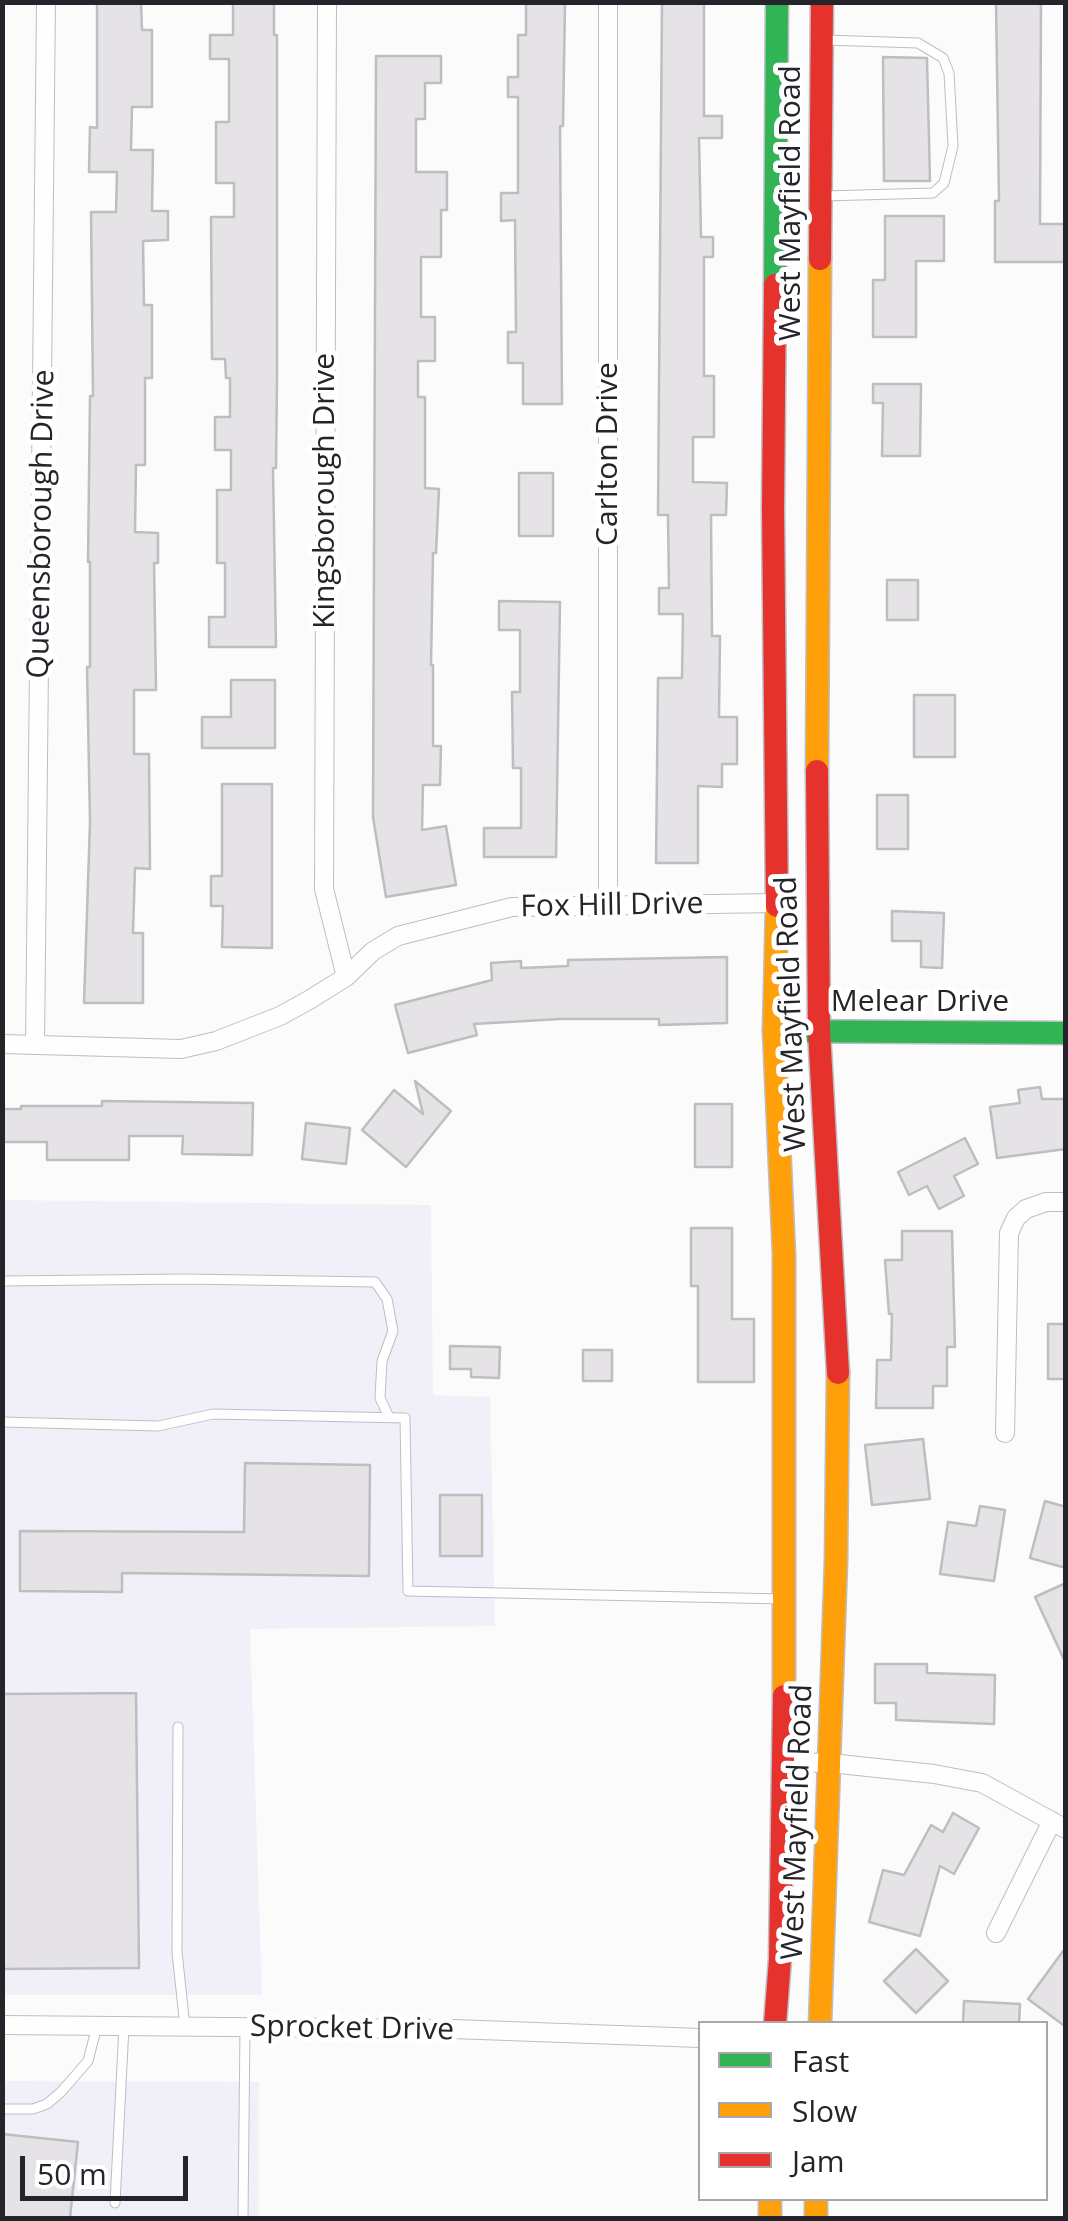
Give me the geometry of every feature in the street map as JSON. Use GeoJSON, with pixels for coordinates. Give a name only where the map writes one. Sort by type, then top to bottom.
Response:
{"type":"FeatureCollection","features":[{"type":"Feature","properties":{"kind":"main road","name":"West Mayfield Road"},"geometry":{"type":"LineString","coordinates":[[776,2021],[786,1599],[784,1255],[774,1031],[777,2]]}},
{"type":"Feature","properties":{"kind":"main road","name":"West Mayfield Road"},"geometry":{"type":"LineString","coordinates":[[820,2021],[836,1561],[838,1336],[820,1031],[816,886],[822,2]]}},
{"type":"Feature","properties":{"kind":"main road","name":"Melear Drive"},"geometry":{"type":"LineString","coordinates":[[774,1031],[1066,1033]]}},
{"type":"Feature","properties":{"kind":"street","name":"Queensborough Drive"},"geometry":{"type":"LineString","coordinates":[[36,1045],[46,2]]}},
{"type":"Feature","properties":{"kind":"street","name":"Kingsborough Drive"},"geometry":{"type":"LineString","coordinates":[[327,2],[324,889],[346,976]]}},
{"type":"Feature","properties":{"kind":"street","name":"Carlton Drive"},"geometry":{"type":"LineString","coordinates":[[608,2],[608,906]]}},
{"type":"Feature","properties":{"kind":"street","name":"Fox Hill Drive"},"geometry":{"type":"LineString","coordinates":[[2,1044],[181,1049],[198,1045],[280,1016],[346,976],[373,951],[398,936],[512,907],[776,903]]}},
{"type":"Feature","properties":{"kind":"street"},"geometry":{"type":"LineString","coordinates":[[1005,1433],[1009,1233],[1026,1209],[1046,1202],[1066,1202]]}},
{"type":"Feature","properties":{"kind":"street"},"geometry":{"type":"LineString","coordinates":[[782,1762],[830,1763],[982,1783],[1059,1825],[996,1932]]}},
{"type":"Feature","properties":{"kind":"street","name":"Sprocket Drive"},"geometry":{"type":"LineString","coordinates":[[2,2025],[698,2038]]}},
{"type":"Feature","properties":{"kind":"lane"},"geometry":{"type":"LineString","coordinates":[[820,196],[925,195],[940,189],[950,159],[953,114],[950,74],[943,58],[932,50],[918,44],[822,40]]}},
{"type":"Feature","properties":{"kind":"lane"},"geometry":{"type":"LineString","coordinates":[[2,1281],[375,1282],[387,1299],[394,1330],[382,1361],[380,1398],[389,1418]]}},
{"type":"Feature","properties":{"kind":"lane"},"geometry":{"type":"LineString","coordinates":[[2,1422],[158,1426],[213,1414],[404,1418],[408,1591],[786,1599]]}},
{"type":"Feature","properties":{"kind":"lane"},"geometry":{"type":"LineString","coordinates":[[178,1727],[176,1952],[185,2027]]}},
{"type":"Feature","properties":{"kind":"lane"},"geometry":{"type":"LineString","coordinates":[[2,2109],[33,2110],[60,2092],[88,2061],[97,2026]]}},
{"type":"Feature","properties":{"kind":"lane"},"geometry":{"type":"LineString","coordinates":[[115,2204],[124,2026]]}},
{"type":"Feature","properties":{"kind":"lane"},"geometry":{"type":"LineString","coordinates":[[243,2218],[244,2027]]}},
{"type":"Feature","properties":{"kind":"shaded area"},"geometry":{"type":"Polygon","coordinates":[[[3,1200],[431,1205],[433,1395],[490,1397],[495,1626],[250,1629],[262,1995],[3,1995],[3,1200]]]}},
{"type":"Feature","properties":{"kind":"shaded area"},"geometry":{"type":"Polygon","coordinates":[[[3,2081],[259,2082],[259,2218],[3,2218],[3,2081]]]}},
{"type":"Feature","properties":{"kind":"building"},"geometry":{"type":"Polygon","coordinates":[[[97,2],[141,2],[142,30],[152,30],[152,107],[132,107],[131,150],[153,150],[152,211],[168,211],[168,240],[143,241],[144,305],[152,305],[152,378],[145,378],[145,465],[136,465],[135,532],[158,533],[158,563],[154,563],[156,690],[134,690],[134,754],[149,754],[150,869],[135,868],[133,933],[143,933],[143,1003],[84,1003],[90,822],[87,667],[93,396],[91,212],[116,212],[117,172],[89,172],[90,127],[97,128],[97,2]]]}},
{"type":"Feature","properties":{"kind":"building"},"geometry":{"type":"Polygon","coordinates":[[[233,2],[274,2],[277,35],[277,378],[273,468],[276,647],[209,647],[209,617],[225,617],[225,563],[217,563],[217,490],[231,490],[231,450],[215,450],[215,417],[230,417],[230,378],[226,378],[225,359],[212,359],[211,217],[234,217],[234,183],[216,183],[216,122],[229,122],[229,59],[210,59],[210,35],[233,35],[233,2]]]}},
{"type":"Feature","properties":{"kind":"building"},"geometry":{"type":"Polygon","coordinates":[[[526,2],[565,2],[560,126],[562,404],[523,404],[523,363],[508,363],[508,332],[516,332],[515,220],[501,221],[501,193],[518,193],[518,97],[508,97],[508,77],[518,77],[518,35],[526,35],[526,2]]]}},
{"type":"Feature","properties":{"kind":"building"},"geometry":{"type":"Polygon","coordinates":[[[662,2],[704,2],[704,116],[722,116],[722,138],[699,138],[701,237],[713,237],[713,257],[704,257],[704,376],[714,376],[714,437],[693,437],[693,482],[727,483],[726,515],[711,515],[712,636],[720,636],[719,717],[737,717],[737,764],[722,764],[722,787],[698,786],[698,863],[656,863],[658,678],[682,678],[683,614],[659,614],[659,588],[669,588],[668,515],[658,515],[662,2]]]}},
{"type":"Feature","properties":{"kind":"building"},"geometry":{"type":"Polygon","coordinates":[[[996,2],[1041,2],[1040,224],[1066,224],[1066,262],[995,262],[995,201],[999,201],[996,2]]]}},
{"type":"Feature","properties":{"kind":"building"},"geometry":{"type":"Polygon","coordinates":[[[376,56],[441,56],[441,83],[425,83],[425,119],[416,119],[416,172],[447,172],[447,210],[441,210],[441,257],[421,257],[421,317],[435,317],[435,361],[418,361],[418,397],[425,397],[425,488],[439,489],[433,553],[431,665],[433,746],[441,746],[440,785],[423,785],[422,830],[446,826],[456,885],[386,897],[373,817],[376,56]]]}},
{"type":"Feature","properties":{"kind":"building"},"geometry":{"type":"Polygon","coordinates":[[[883,57],[927,58],[930,181],[884,181],[883,57]]]}},
{"type":"Feature","properties":{"kind":"building"},"geometry":{"type":"Polygon","coordinates":[[[885,216],[944,216],[944,261],[916,261],[916,337],[873,337],[873,280],[885,280],[885,216]]]}},
{"type":"Feature","properties":{"kind":"building"},"geometry":{"type":"Polygon","coordinates":[[[873,384],[921,384],[920,456],[882,456],[883,403],[873,403],[873,384]]]}},
{"type":"Feature","properties":{"kind":"building"},"geometry":{"type":"Polygon","coordinates":[[[519,473],[553,473],[553,536],[519,536],[519,473]]]}},
{"type":"Feature","properties":{"kind":"building"},"geometry":{"type":"Polygon","coordinates":[[[887,580],[918,580],[918,620],[887,620],[887,580]]]}},
{"type":"Feature","properties":{"kind":"building"},"geometry":{"type":"Polygon","coordinates":[[[499,601],[560,602],[556,857],[484,857],[484,828],[521,828],[521,768],[513,768],[512,692],[520,692],[520,630],[499,630],[499,601]]]}},
{"type":"Feature","properties":{"kind":"building"},"geometry":{"type":"Polygon","coordinates":[[[231,680],[275,680],[275,748],[202,748],[202,717],[231,717],[231,680]]]}},
{"type":"Feature","properties":{"kind":"building"},"geometry":{"type":"Polygon","coordinates":[[[914,695],[955,695],[955,757],[914,757],[914,695]]]}},
{"type":"Feature","properties":{"kind":"building"},"geometry":{"type":"Polygon","coordinates":[[[222,784],[272,784],[272,948],[222,947],[223,906],[211,906],[211,876],[222,876],[222,784]]]}},
{"type":"Feature","properties":{"kind":"building"},"geometry":{"type":"Polygon","coordinates":[[[877,795],[908,795],[908,849],[877,849],[877,795]]]}},
{"type":"Feature","properties":{"kind":"building"},"geometry":{"type":"Polygon","coordinates":[[[892,911],[944,913],[942,968],[921,967],[921,941],[892,941],[892,911]]]}},
{"type":"Feature","properties":{"kind":"building"},"geometry":{"type":"Polygon","coordinates":[[[727,957],[727,1023],[659,1025],[659,1019],[560,1019],[474,1024],[477,1035],[408,1053],[395,1005],[492,980],[491,963],[521,961],[521,968],[568,966],[568,960],[727,957]]]}},
{"type":"Feature","properties":{"kind":"building"},"geometry":{"type":"Polygon","coordinates":[[[415,1081],[451,1111],[406,1167],[362,1130],[394,1090],[423,1114],[415,1081]]]}},
{"type":"Feature","properties":{"kind":"building"},"geometry":{"type":"Polygon","coordinates":[[[1040,1087],[1042,1099],[1066,1099],[1066,1149],[997,1158],[990,1107],[1020,1103],[1018,1090],[1040,1087]]]}},
{"type":"Feature","properties":{"kind":"building"},"geometry":{"type":"Polygon","coordinates":[[[102,1101],[253,1103],[252,1155],[182,1154],[183,1136],[129,1136],[129,1160],[47,1160],[47,1142],[2,1142],[2,1109],[102,1106],[102,1101]]]}},
{"type":"Feature","properties":{"kind":"building"},"geometry":{"type":"Polygon","coordinates":[[[695,1104],[732,1104],[732,1167],[695,1167],[695,1104]]]}},
{"type":"Feature","properties":{"kind":"building"},"geometry":{"type":"Polygon","coordinates":[[[306,1123],[350,1128],[346,1164],[302,1159],[306,1123]]]}},
{"type":"Feature","properties":{"kind":"building"},"geometry":{"type":"Polygon","coordinates":[[[965,1138],[978,1164],[954,1176],[964,1196],[939,1209],[927,1186],[909,1195],[898,1172],[965,1138]]]}},
{"type":"Feature","properties":{"kind":"building"},"geometry":{"type":"Polygon","coordinates":[[[691,1228],[732,1228],[732,1319],[754,1319],[754,1382],[698,1382],[698,1286],[691,1286],[691,1228]]]}},
{"type":"Feature","properties":{"kind":"building"},"geometry":{"type":"Polygon","coordinates":[[[902,1231],[952,1231],[955,1347],[947,1347],[947,1386],[933,1386],[933,1408],[876,1408],[877,1360],[891,1360],[892,1314],[885,1260],[902,1260],[902,1231]]]}},
{"type":"Feature","properties":{"kind":"building"},"geometry":{"type":"Polygon","coordinates":[[[1048,1324],[1066,1324],[1066,1379],[1048,1379],[1048,1324]]]}},
{"type":"Feature","properties":{"kind":"building"},"geometry":{"type":"Polygon","coordinates":[[[450,1346],[500,1347],[499,1378],[471,1377],[471,1369],[450,1369],[450,1346]]]}},
{"type":"Feature","properties":{"kind":"building"},"geometry":{"type":"Polygon","coordinates":[[[583,1350],[612,1350],[612,1381],[583,1381],[583,1350]]]}},
{"type":"Feature","properties":{"kind":"building"},"geometry":{"type":"Polygon","coordinates":[[[923,1439],[930,1499],[872,1505],[865,1445],[923,1439]]]}},
{"type":"Feature","properties":{"kind":"building"},"geometry":{"type":"Polygon","coordinates":[[[245,1463],[370,1465],[369,1576],[122,1573],[122,1592],[20,1591],[20,1531],[244,1532],[245,1463]]]}},
{"type":"Feature","properties":{"kind":"building"},"geometry":{"type":"Polygon","coordinates":[[[440,1495],[482,1495],[482,1556],[440,1556],[440,1495]]]}},
{"type":"Feature","properties":{"kind":"building"},"geometry":{"type":"Polygon","coordinates":[[[1045,1501],[1066,1507],[1066,1568],[1030,1558],[1045,1501]]]}},
{"type":"Feature","properties":{"kind":"building"},"geometry":{"type":"Polygon","coordinates":[[[980,1506],[1005,1510],[994,1581],[940,1574],[948,1522],[976,1526],[980,1506]]]}},
{"type":"Feature","properties":{"kind":"building"},"geometry":{"type":"Polygon","coordinates":[[[1066,1583],[1066,1664],[1035,1597],[1066,1583]]]}},
{"type":"Feature","properties":{"kind":"building"},"geometry":{"type":"Polygon","coordinates":[[[875,1664],[927,1664],[927,1673],[995,1675],[994,1724],[896,1720],[896,1703],[875,1703],[875,1664]]]}},
{"type":"Feature","properties":{"kind":"building"},"geometry":{"type":"Polygon","coordinates":[[[136,1693],[139,1968],[2,1969],[2,1694],[136,1693]]]}},
{"type":"Feature","properties":{"kind":"building"},"geometry":{"type":"Polygon","coordinates":[[[953,1813],[979,1828],[954,1874],[940,1866],[920,1936],[869,1922],[883,1870],[904,1875],[931,1825],[943,1832],[953,1813]]]}},
{"type":"Feature","properties":{"kind":"building"},"geometry":{"type":"Polygon","coordinates":[[[1066,1947],[1066,2027],[1028,1999],[1066,1947]]]}},
{"type":"Feature","properties":{"kind":"building"},"geometry":{"type":"Polygon","coordinates":[[[916,1949],[948,1981],[916,2013],[884,1981],[916,1949]]]}},
{"type":"Feature","properties":{"kind":"building"},"geometry":{"type":"Polygon","coordinates":[[[964,2001],[1020,2004],[1019,2021],[963,2021],[964,2001]]]}},
{"type":"Feature","properties":{"kind":"building"},"geometry":{"type":"Polygon","coordinates":[[[2,2134],[78,2142],[70,2218],[2,2218],[2,2134]]]}},
{"type":"Feature","properties":{"kind":"traffic: fast"},"geometry":{"type":"LineString","coordinates":[[775,285],[777,2]]}},
{"type":"Feature","properties":{"kind":"traffic: fast"},"geometry":{"type":"LineString","coordinates":[[774,1031],[1066,1033]]}},
{"type":"Feature","properties":{"kind":"traffic: slow"},"geometry":{"type":"LineString","coordinates":[[817,771],[820,259]]}},
{"type":"Feature","properties":{"kind":"traffic: slow"},"geometry":{"type":"LineString","coordinates":[[777,906],[774,1031],[784,1255],[784,1696]]}},
{"type":"Feature","properties":{"kind":"traffic: slow"},"geometry":{"type":"LineString","coordinates":[[820,2021],[836,1561],[838,1373]]}},
{"type":"Feature","properties":{"kind":"traffic: slow"},"geometry":{"type":"LineString","coordinates":[[770,2201],[770,2218]]}},
{"type":"Feature","properties":{"kind":"traffic: slow"},"geometry":{"type":"LineString","coordinates":[[816,2201],[816,2218]]}},
{"type":"Feature","properties":{"kind":"traffic: jam"},"geometry":{"type":"LineString","coordinates":[[820,259],[822,2]]}},
{"type":"Feature","properties":{"kind":"traffic: jam"},"geometry":{"type":"LineString","coordinates":[[775,285],[777,906]]}},
{"type":"Feature","properties":{"kind":"traffic: jam"},"geometry":{"type":"LineString","coordinates":[[817,771],[819,1031],[838,1373]]}},
{"type":"Feature","properties":{"kind":"traffic: jam"},"geometry":{"type":"LineString","coordinates":[[775,2021],[780,1959],[784,1696]]}}]}
